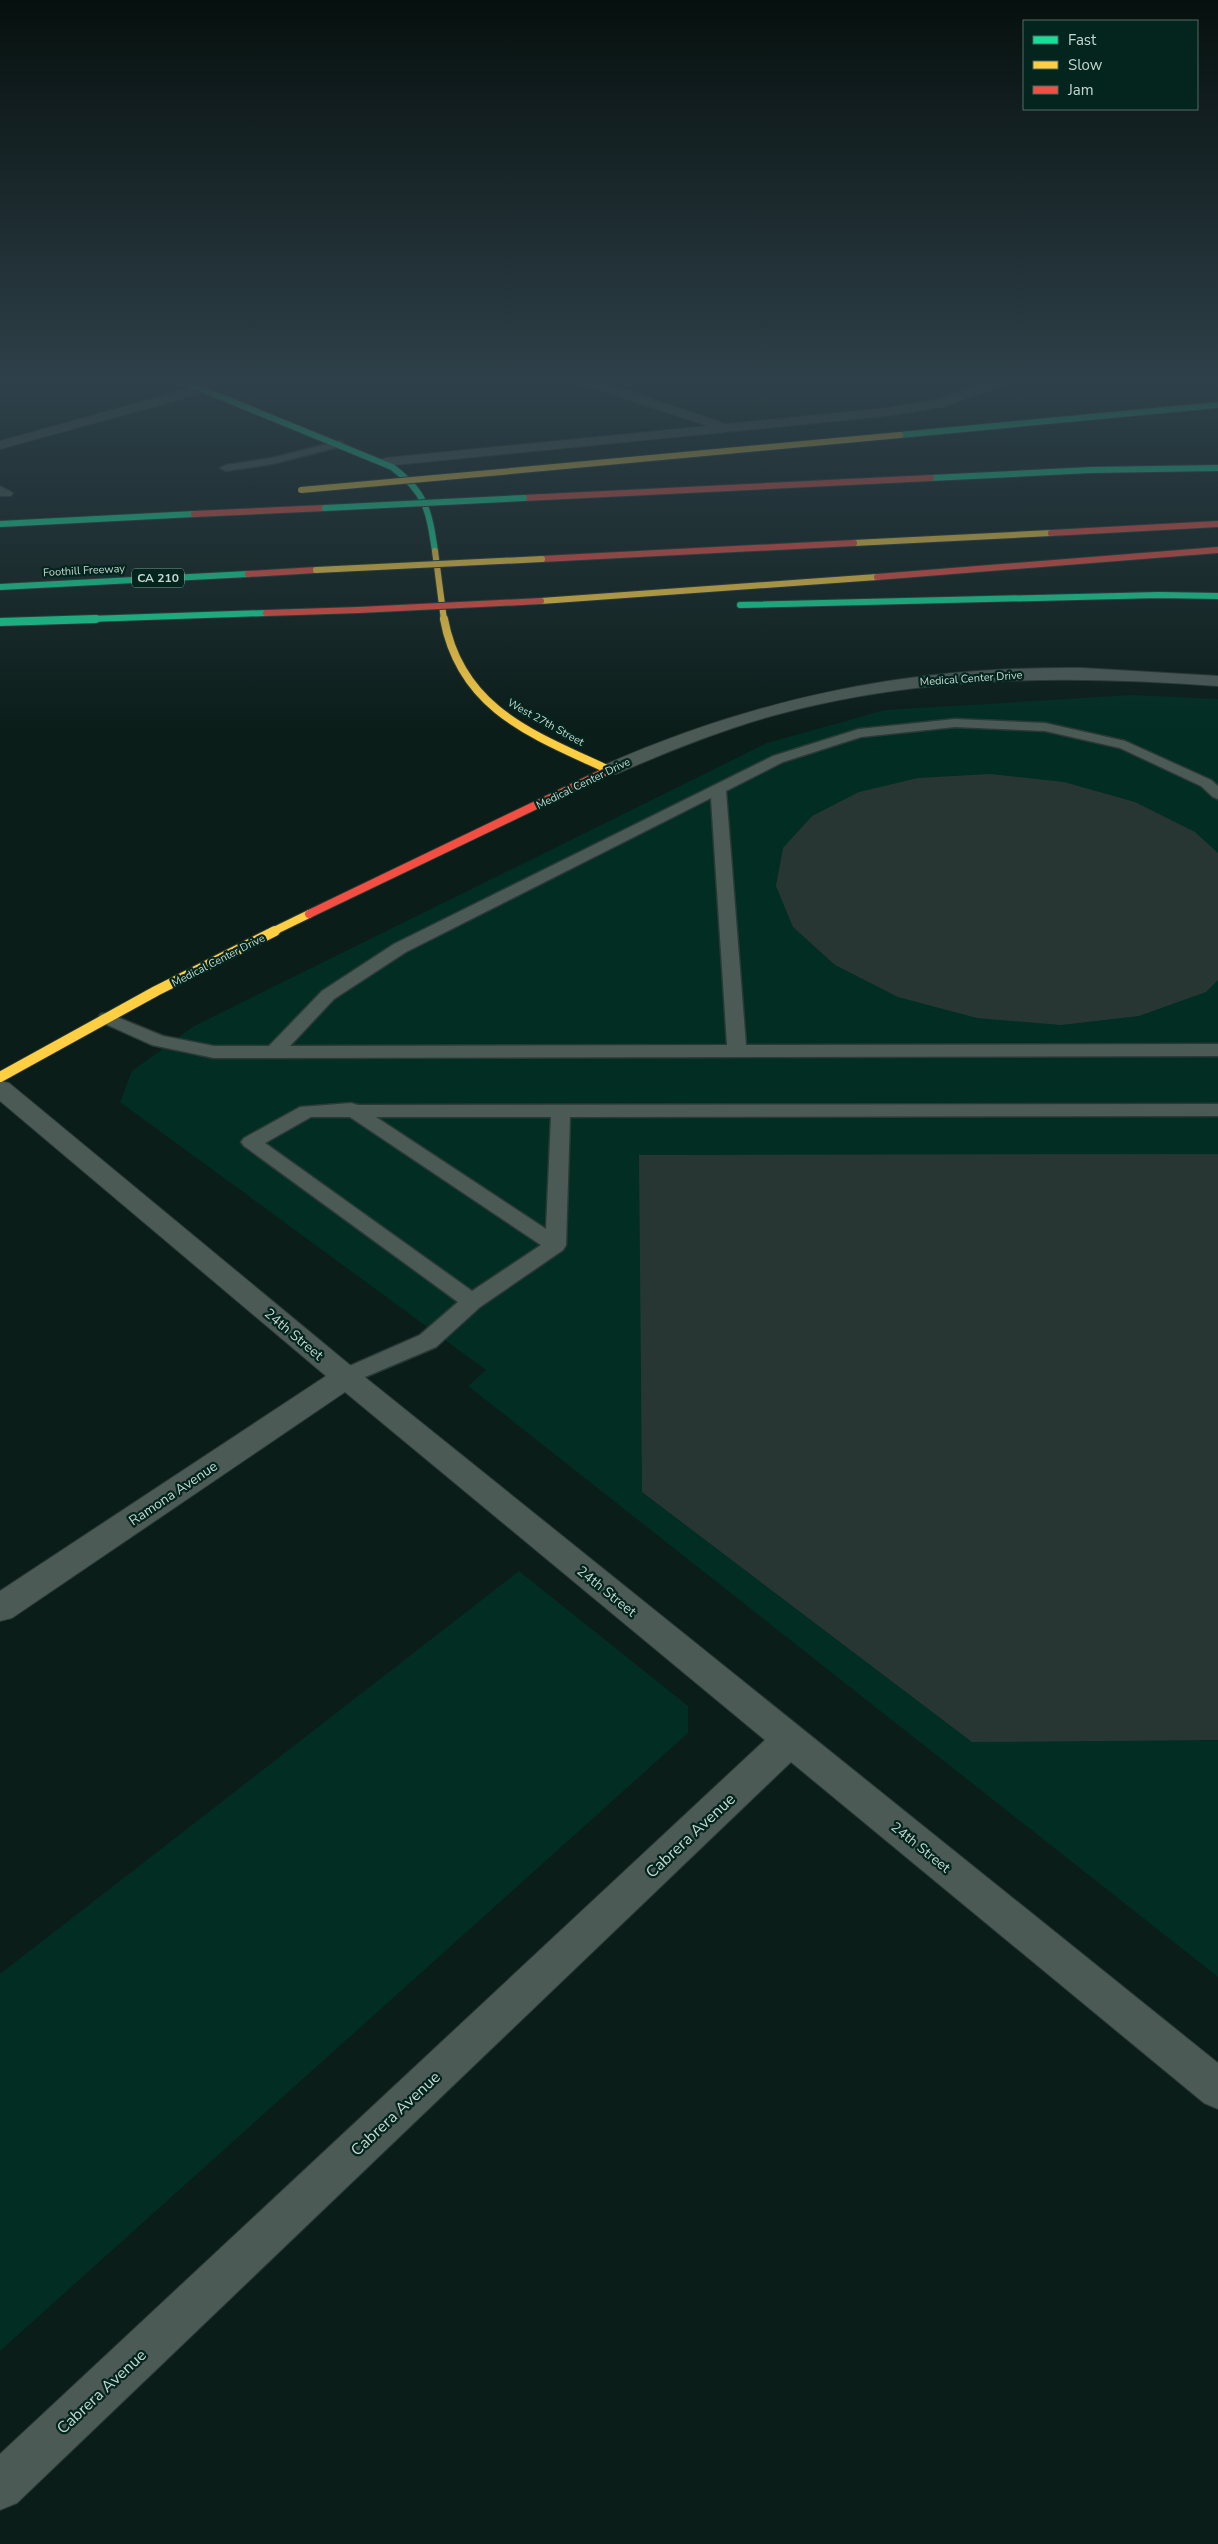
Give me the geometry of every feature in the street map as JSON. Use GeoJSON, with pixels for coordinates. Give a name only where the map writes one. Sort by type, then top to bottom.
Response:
{"type":"FeatureCollection","features":[{"type":"Feature","properties":{"kind":"main road","name":"West 27th Street"},"geometry":{"type":"LineString","coordinates":[[423,498],[428,507],[448,638],[457,663],[473,687],[498,709],[535,733],[609,770]]}},
{"type":"Feature","properties":{"kind":"main road"},"geometry":{"type":"LineString","coordinates":[[0,524],[530,498]]}},
{"type":"Feature","properties":{"kind":"main road"},"geometry":{"type":"LineString","coordinates":[[0,516],[116,506]]}},
{"type":"Feature","properties":{"kind":"main road","name":"Foothill Freeway"},"geometry":{"type":"LineString","coordinates":[[0,586],[1218,524]]}},
{"type":"Feature","properties":{"kind":"main road"},"geometry":{"type":"LineString","coordinates":[[0,622],[359,610],[541,601],[788,584],[1218,550]]}},
{"type":"Feature","properties":{"kind":"main road"},"geometry":{"type":"LineString","coordinates":[[731,605],[1159,595],[1218,596]]}},
{"type":"Feature","properties":{"kind":"main road"},"geometry":{"type":"LineString","coordinates":[[541,601],[665,604]]}},
{"type":"Feature","properties":{"kind":"main road","name":"Medical Center Drive"},"geometry":{"type":"LineString","coordinates":[[0,1077],[236,949],[609,770]]}},
{"type":"Feature","properties":{"kind":"street","name":"Medical Center Drive"},"geometry":{"type":"LineString","coordinates":[[609,770],[653,749],[766,711],[816,699],[918,682],[991,675],[1062,673],[1218,680]]}},
{"type":"Feature","properties":{"kind":"street","name":"24th Street"},"geometry":{"type":"LineString","coordinates":[[0,1088],[346,1377],[1218,2089]]}},
{"type":"Feature","properties":{"kind":"street","name":"Ramona Avenue"},"geometry":{"type":"LineString","coordinates":[[0,1608],[346,1377]]}},
{"type":"Feature","properties":{"kind":"street","name":"Cabrera Avenue"},"geometry":{"type":"LineString","coordinates":[[0,2486],[790,1740]]}},
{"type":"Feature","properties":{"kind":"lane"},"geometry":{"type":"LineString","coordinates":[[274,1052],[328,995],[400,948],[778,759],[859,733],[955,723],[1045,727],[1125,745],[1206,783],[1218,794]]}},
{"type":"Feature","properties":{"kind":"lane"},"geometry":{"type":"LineString","coordinates":[[718,789],[737,1051]]}},
{"type":"Feature","properties":{"kind":"lane"},"geometry":{"type":"LineString","coordinates":[[107,1018],[158,1041],[214,1052],[1218,1050]]}},
{"type":"Feature","properties":{"kind":"lane"},"geometry":{"type":"LineString","coordinates":[[472,1302],[251,1142],[306,1111],[351,1109],[1218,1110]]}},
{"type":"Feature","properties":{"kind":"lane"},"geometry":{"type":"LineString","coordinates":[[351,1109],[556,1245]]}},
{"type":"Feature","properties":{"kind":"lane"},"geometry":{"type":"LineString","coordinates":[[556,1245],[561,1110]]}},
{"type":"Feature","properties":{"kind":"lane"},"geometry":{"type":"LineString","coordinates":[[346,1377],[428,1341],[472,1302],[556,1245]]}},
{"type":"Feature","properties":{"kind":"shaded area"},"geometry":{"type":"Polygon","coordinates":[[[1132,695],[1218,699],[1218,1977],[468,1386],[486,1370],[120,1102],[132,1071],[194,1026],[767,743],[885,710],[1132,695]]]}},
{"type":"Feature","properties":{"kind":"shaded area"},"geometry":{"type":"Polygon","coordinates":[[[519,1571],[688,1706],[688,1733],[0,2351],[0,1974],[519,1571]]]}},
{"type":"Feature","properties":{"kind":"building"},"geometry":{"type":"Polygon","coordinates":[[[990,774],[1064,782],[1135,802],[1195,832],[1218,853],[1218,980],[1206,992],[1139,1016],[1061,1025],[977,1018],[898,997],[835,965],[793,927],[776,886],[783,848],[812,816],[859,792],[918,778],[990,774]]]}},
{"type":"Feature","properties":{"kind":"building"},"geometry":{"type":"Polygon","coordinates":[[[1218,1154],[1218,1740],[972,1742],[642,1492],[639,1155],[1218,1154]]]}},
{"type":"Feature","properties":{"kind":"traffic: fast"},"geometry":{"type":"LineString","coordinates":[[423,498],[429,513],[435,551]]}},
{"type":"Feature","properties":{"kind":"traffic: fast"},"geometry":{"type":"LineString","coordinates":[[325,508],[524,498]]}},
{"type":"Feature","properties":{"kind":"traffic: fast"},"geometry":{"type":"LineString","coordinates":[[0,524],[194,514]]}},
{"type":"Feature","properties":{"kind":"traffic: fast"},"geometry":{"type":"LineString","coordinates":[[0,587],[248,574]]}},
{"type":"Feature","properties":{"kind":"traffic: fast"},"geometry":{"type":"LineString","coordinates":[[740,605],[1159,595],[1218,596]]}},
{"type":"Feature","properties":{"kind":"traffic: fast"},"geometry":{"type":"LineString","coordinates":[[0,622],[266,613]]}},
{"type":"Feature","properties":{"kind":"traffic: slow"},"geometry":{"type":"LineString","coordinates":[[854,543],[1051,533]]}},
{"type":"Feature","properties":{"kind":"traffic: slow"},"geometry":{"type":"LineString","coordinates":[[435,551],[447,634],[456,660],[468,680],[483,698],[522,727],[609,770]]}},
{"type":"Feature","properties":{"kind":"traffic: slow"},"geometry":{"type":"LineString","coordinates":[[316,570],[542,559]]}},
{"type":"Feature","properties":{"kind":"traffic: slow"},"geometry":{"type":"LineString","coordinates":[[541,601],[877,577]]}},
{"type":"Feature","properties":{"kind":"traffic: slow"},"geometry":{"type":"LineString","coordinates":[[0,1077],[156,991],[309,914]]}},
{"type":"Feature","properties":{"kind":"traffic: jam"},"geometry":{"type":"LineString","coordinates":[[524,498],[530,498]]}},
{"type":"Feature","properties":{"kind":"traffic: jam"},"geometry":{"type":"LineString","coordinates":[[194,514],[325,508]]}},
{"type":"Feature","properties":{"kind":"traffic: jam"},"geometry":{"type":"LineString","coordinates":[[1051,533],[1218,524]]}},
{"type":"Feature","properties":{"kind":"traffic: jam"},"geometry":{"type":"LineString","coordinates":[[542,559],[854,543]]}},
{"type":"Feature","properties":{"kind":"traffic: jam"},"geometry":{"type":"LineString","coordinates":[[877,577],[1218,550]]}},
{"type":"Feature","properties":{"kind":"traffic: jam"},"geometry":{"type":"LineString","coordinates":[[248,574],[316,570]]}},
{"type":"Feature","properties":{"kind":"traffic: jam"},"geometry":{"type":"LineString","coordinates":[[359,610],[541,601]]}},
{"type":"Feature","properties":{"kind":"traffic: jam"},"geometry":{"type":"LineString","coordinates":[[266,613],[359,610]]}},
{"type":"Feature","properties":{"kind":"traffic: jam"},"geometry":{"type":"LineString","coordinates":[[309,914],[609,770]]}}]}
